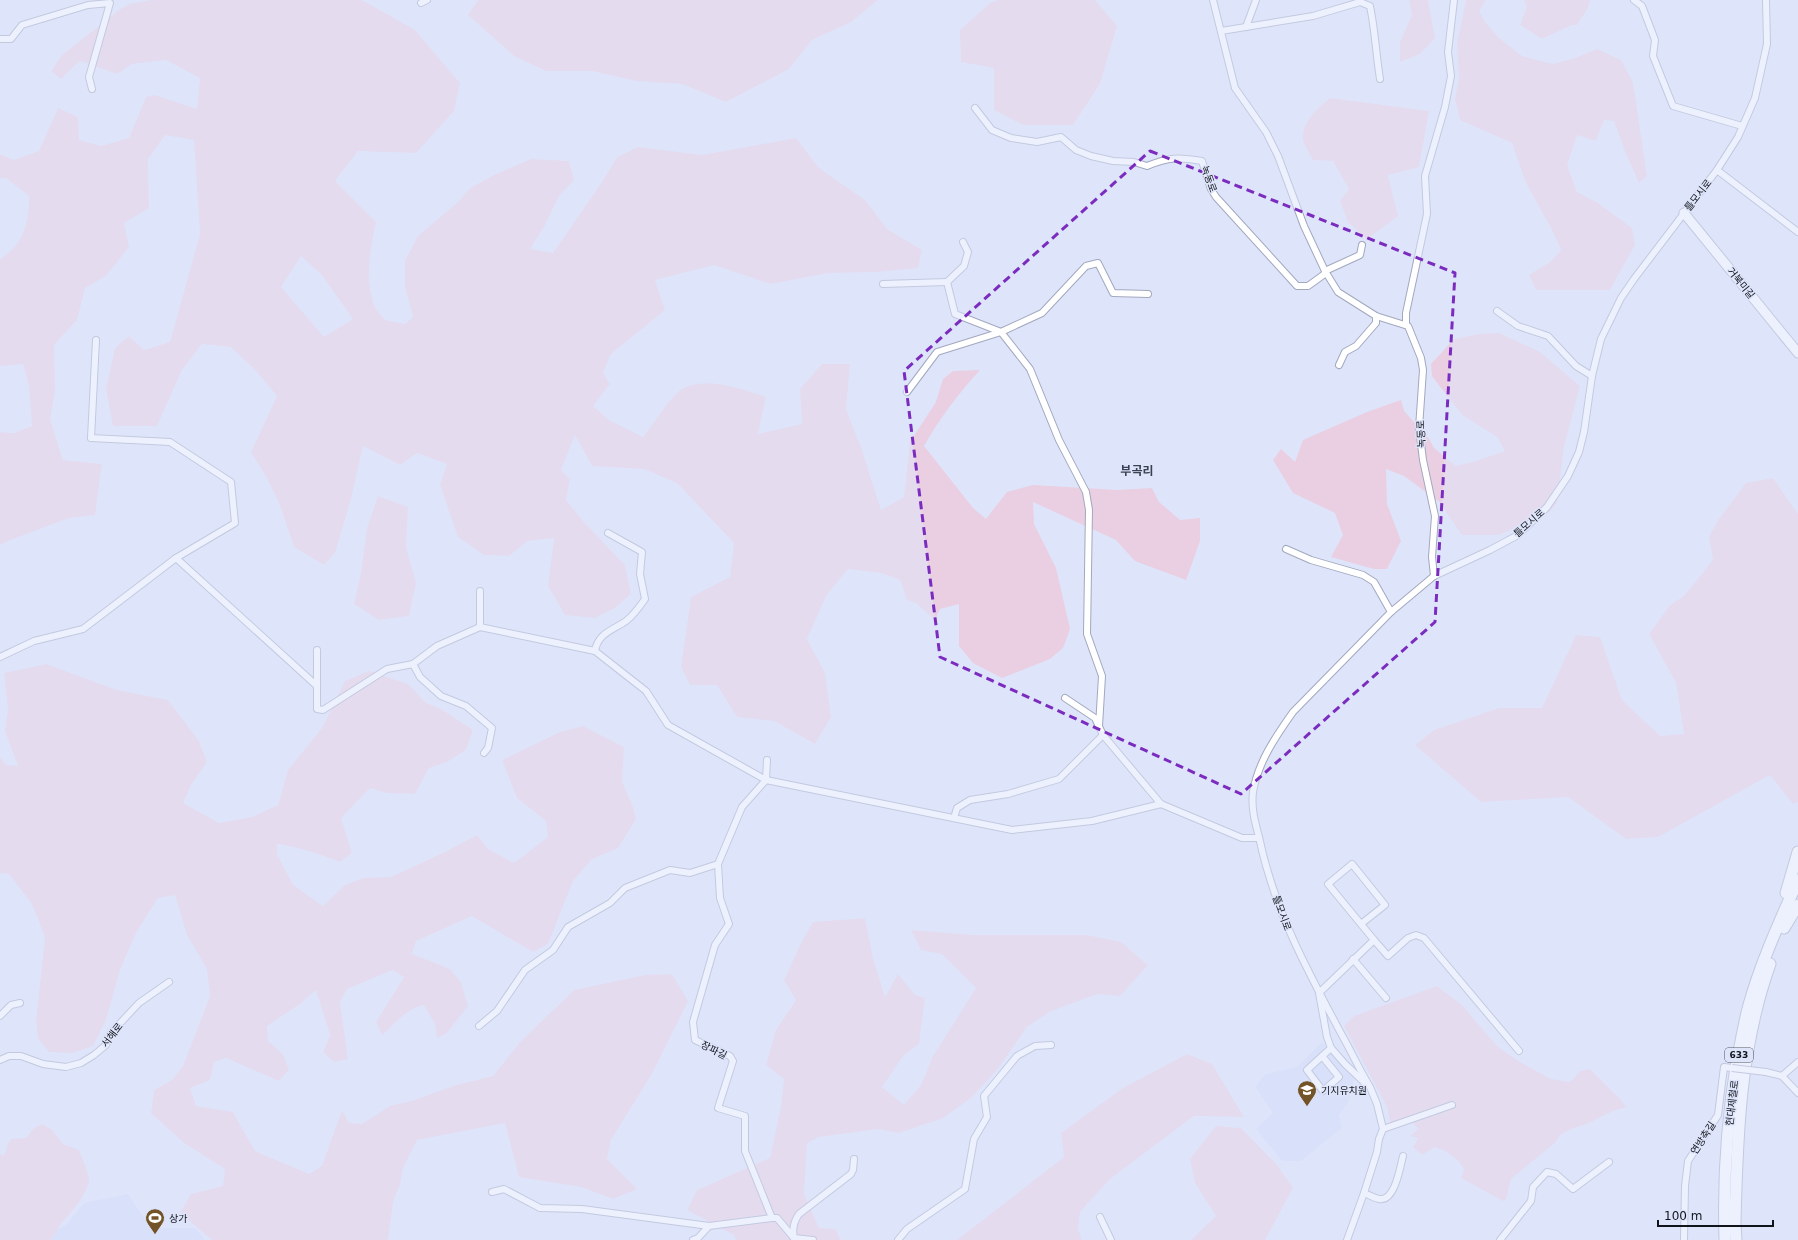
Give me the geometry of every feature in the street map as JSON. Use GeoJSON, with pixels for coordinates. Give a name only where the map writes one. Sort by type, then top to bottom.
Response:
{"type":"FeatureCollection","features":[{"type":"Feature","properties":{"kind":"highway"},"geometry":{"type":"LineString","coordinates":[[1781,926],[1798,852]]}},
{"type":"Feature","properties":{"kind":"highway","name":"현대제철로"},"geometry":{"type":"LineString","coordinates":[[1736,1240],[1735,1208],[1739,1110],[1746,1058],[1766,976],[1781,926],[1798,880]]}},
{"type":"Feature","properties":{"kind":"highway","name":"현대제철로"},"geometry":{"type":"LineString","coordinates":[[1725,1240],[1724,1210],[1727,1141],[1734,1080],[1748,1006],[1758,975],[1781,926],[1798,896]]}},
{"type":"Feature","properties":{"kind":"highway"},"geometry":{"type":"LineString","coordinates":[[1781,926],[1798,905]]}},
{"type":"Feature","properties":{"kind":"street"},"geometry":{"type":"LineString","coordinates":[[421,3],[427,0]]}},
{"type":"Feature","properties":{"kind":"street"},"geometry":{"type":"LineString","coordinates":[[1213,0],[1235,88],[1266,132],[1278,156],[1304,226],[1326,272],[1338,292],[1376,316],[1406,325],[1407,306],[1427,214],[1425,176],[1446,107],[1450,76],[1448,52],[1454,0]]}},
{"type":"Feature","properties":{"kind":"street"},"geometry":{"type":"LineString","coordinates":[[1246,27],[1256,0]]}},
{"type":"Feature","properties":{"kind":"street"},"geometry":{"type":"LineString","coordinates":[[1634,0],[1642,6],[1654,40],[1653,56],[1673,106],[1742,126]]}},
{"type":"Feature","properties":{"kind":"street","name":"틀모시로"},"geometry":{"type":"LineString","coordinates":[[1347,1240],[1364,1193],[1383,1129],[1377,1104],[1370,1087],[1292,940],[1273,889],[1260,848],[1252,806],[1253,792],[1259,770],[1276,737],[1293,712],[1392,612],[1434,576],[1518,535],[1547,507],[1568,476],[1584,432],[1592,376],[1601,339],[1621,298],[1717,170],[1738,137],[1755,98],[1767,44],[1766,0]]}},
{"type":"Feature","properties":{"kind":"street"},"geometry":{"type":"LineString","coordinates":[[1221,31],[1313,16],[1360,2],[1370,6],[1380,79]]}},
{"type":"Feature","properties":{"kind":"street"},"geometry":{"type":"LineString","coordinates":[[0,39],[11,39],[22,25],[88,5],[110,3],[89,77],[92,89]]}},
{"type":"Feature","properties":{"kind":"street","name":"녹동로"},"geometry":{"type":"LineString","coordinates":[[975,108],[992,130],[1011,138],[1037,142],[1062,137],[1076,150],[1091,156],[1113,161],[1134,162],[1147,166],[1167,158],[1185,158],[1202,161],[1216,198],[1297,286],[1308,286],[1326,272],[1360,256],[1362,245]]}},
{"type":"Feature","properties":{"kind":"street"},"geometry":{"type":"LineString","coordinates":[[1717,170],[1798,232]]}},
{"type":"Feature","properties":{"kind":"street","name":"거북미길"},"geometry":{"type":"LineString","coordinates":[[1684,213],[1798,352]]}},
{"type":"Feature","properties":{"kind":"street"},"geometry":{"type":"LineString","coordinates":[[883,284],[947,282],[964,266],[968,252],[963,242]]}},
{"type":"Feature","properties":{"kind":"street"},"geometry":{"type":"LineString","coordinates":[[907,392],[937,352],[1001,332],[1042,312],[1086,266],[1098,263],[1114,293],[1148,294]]}},
{"type":"Feature","properties":{"kind":"street"},"geometry":{"type":"LineString","coordinates":[[947,282],[955,314],[1001,332],[1030,369],[1059,440],[1086,492],[1089,510],[1088,634],[1102,676],[1099,726]]}},
{"type":"Feature","properties":{"kind":"street"},"geometry":{"type":"LineString","coordinates":[[1498,311],[1518,326],[1548,336],[1576,366],[1592,376]]}},
{"type":"Feature","properties":{"kind":"street"},"geometry":{"type":"LineString","coordinates":[[1339,365],[1345,352],[1356,346],[1376,323],[1376,316]]}},
{"type":"Feature","properties":{"kind":"street","name":"녹동로"},"geometry":{"type":"LineString","coordinates":[[1406,325],[1408,326],[1421,358],[1423,370],[1419,428],[1423,460],[1435,516],[1432,557],[1434,576]]}},
{"type":"Feature","properties":{"kind":"street"},"geometry":{"type":"LineString","coordinates":[[0,657],[34,641],[83,629],[176,558],[235,523],[231,482],[170,442],[91,438],[96,340]]}},
{"type":"Feature","properties":{"kind":"street"},"geometry":{"type":"LineString","coordinates":[[595,651],[596,645],[604,633],[627,620],[645,599],[640,574],[642,552],[608,533]]}},
{"type":"Feature","properties":{"kind":"street"},"geometry":{"type":"LineString","coordinates":[[1286,549],[1312,560],[1363,575],[1374,582],[1392,612]]}},
{"type":"Feature","properties":{"kind":"street"},"geometry":{"type":"LineString","coordinates":[[176,558],[317,686]]}},
{"type":"Feature","properties":{"kind":"street"},"geometry":{"type":"LineString","coordinates":[[480,591],[480,627]]}},
{"type":"Feature","properties":{"kind":"street"},"geometry":{"type":"LineString","coordinates":[[317,650],[317,709],[323,710],[386,668],[413,664],[437,646],[480,627],[595,651],[646,691],[668,725],[766,780],[1012,830],[1092,821],[1161,804]]}},
{"type":"Feature","properties":{"kind":"street"},"geometry":{"type":"LineString","coordinates":[[413,664],[420,678],[441,696],[466,706],[492,728],[488,748],[484,753]]}},
{"type":"Feature","properties":{"kind":"street"},"geometry":{"type":"LineString","coordinates":[[1065,698],[1095,718],[1103,735],[1161,804],[1242,838],[1259,838]]}},
{"type":"Feature","properties":{"kind":"street"},"geometry":{"type":"LineString","coordinates":[[954,818],[957,808],[970,800],[1008,794],[1059,779],[1103,735]]}},
{"type":"Feature","properties":{"kind":"street"},"geometry":{"type":"LineString","coordinates":[[479,1026],[497,1011],[525,970],[553,950],[568,927],[610,903],[625,888],[670,870],[690,873],[718,864],[742,806],[766,780],[767,760]]}},
{"type":"Feature","properties":{"kind":"street","name":"장파길"},"geometry":{"type":"LineString","coordinates":[[718,864],[720,898],[729,924],[715,945],[693,1022],[695,1040],[730,1056],[733,1062],[718,1108],[745,1116],[745,1151],[772,1218]]}},
{"type":"Feature","properties":{"kind":"street"},"geometry":{"type":"LineString","coordinates":[[1361,924],[1385,904],[1352,864],[1328,884],[1374,940],[1388,956],[1408,938],[1416,935],[1424,938],[1519,1051]]}},
{"type":"Feature","properties":{"kind":"street"},"geometry":{"type":"LineString","coordinates":[[1370,1087],[1345,1064],[1332,1048],[1327,1037],[1319,993],[1374,940]]}},
{"type":"Feature","properties":{"kind":"street"},"geometry":{"type":"LineString","coordinates":[[1353,959],[1386,998]]}},
{"type":"Feature","properties":{"kind":"street","name":"서해로"},"geometry":{"type":"LineString","coordinates":[[0,1060],[9,1056],[21,1056],[44,1064],[66,1067],[81,1063],[106,1045],[110,1034],[139,1003],[168,982]]}},
{"type":"Feature","properties":{"kind":"street"},"geometry":{"type":"LineString","coordinates":[[0,1016],[11,1005],[20,1003]]}},
{"type":"Feature","properties":{"kind":"street"},"geometry":{"type":"LineString","coordinates":[[898,1240],[908,1229],[965,1189],[974,1139],[987,1117],[984,1096],[1017,1056],[1035,1046],[1051,1045]]}},
{"type":"Feature","properties":{"kind":"street"},"geometry":{"type":"LineString","coordinates":[[1322,1056],[1339,1077],[1323,1091],[1307,1070],[1322,1056],[1332,1048]]}},
{"type":"Feature","properties":{"kind":"street"},"geometry":{"type":"LineString","coordinates":[[1798,1062],[1782,1076],[1798,1093]]}},
{"type":"Feature","properties":{"kind":"street","name":"연방축길"},"geometry":{"type":"LineString","coordinates":[[1684,1240],[1688,1161],[1718,1115],[1724,1067],[1766,1072],[1782,1076]]}},
{"type":"Feature","properties":{"kind":"street"},"geometry":{"type":"LineString","coordinates":[[1383,1129],[1452,1104]]}},
{"type":"Feature","properties":{"kind":"street"},"geometry":{"type":"LineString","coordinates":[[1364,1193],[1380,1199],[1387,1198],[1393,1192],[1403,1156]]}},
{"type":"Feature","properties":{"kind":"street"},"geometry":{"type":"LineString","coordinates":[[794,1238],[793,1231],[799,1214],[851,1174],[854,1167],[854,1159]]}},
{"type":"Feature","properties":{"kind":"street"},"geometry":{"type":"LineString","coordinates":[[1501,1240],[1531,1201],[1533,1187],[1547,1172],[1556,1174],[1573,1189],[1609,1162]]}},
{"type":"Feature","properties":{"kind":"street"},"geometry":{"type":"LineString","coordinates":[[492,1192],[504,1189],[540,1208],[582,1209],[709,1226],[777,1218],[794,1238],[813,1240]]}},
{"type":"Feature","properties":{"kind":"street"},"geometry":{"type":"LineString","coordinates":[[1100,1217],[1111,1240]]}},
{"type":"Feature","properties":{"kind":"street"},"geometry":{"type":"LineString","coordinates":[[693,1240],[698,1238],[709,1226]]}},
{"type":"Feature","properties":{"kind":"highlighted area"},"geometry":{"type":"Polygon","coordinates":[[[1150,151],[1455,273],[1435,622],[1241,794],[940,657],[904,371],[1150,151]]]}},
{"type":"Feature","properties":{"kind":"shaded area"},"geometry":{"type":"Polygon","coordinates":[[[151,0],[362,0],[415,30],[460,83],[454,111],[416,153],[358,151],[335,181],[376,222],[370,253],[370,285],[374,305],[385,320],[405,324],[413,317],[405,287],[405,261],[418,236],[458,202],[470,188],[494,175],[531,159],[569,161],[574,180],[559,196],[544,227],[530,249],[553,253],[602,182],[617,157],[638,147],[702,155],[796,138],[819,168],[865,200],[887,229],[922,250],[918,268],[877,272],[828,273],[771,284],[714,265],[655,280],[665,310],[610,355],[603,373],[610,384],[593,406],[609,420],[643,437],[675,395],[684,388],[694,384],[706,383],[731,386],[766,397],[758,434],[802,424],[800,389],[822,364],[850,364],[846,409],[862,450],[881,510],[904,497],[910,442],[936,402],[943,379],[953,371],[980,370],[950,406],[924,446],[973,508],[986,519],[1007,492],[1033,485],[1117,490],[1152,488],[1159,502],[1180,520],[1200,518],[1200,541],[1186,580],[1135,561],[1116,540],[1033,502],[1034,524],[1056,568],[1070,629],[1063,648],[1050,659],[1002,678],[973,663],[959,646],[959,604],[940,609],[935,620],[916,603],[907,600],[900,580],[881,573],[848,569],[826,596],[807,639],[825,673],[831,717],[815,744],[774,721],[737,717],[717,685],[690,685],[681,667],[691,597],[730,577],[734,543],[677,483],[644,469],[592,466],[575,435],[561,470],[570,479],[566,500],[583,521],[625,565],[631,594],[615,608],[595,618],[565,615],[548,586],[554,538],[527,541],[509,556],[484,555],[458,537],[440,485],[447,464],[417,453],[400,465],[363,446],[351,499],[335,553],[324,565],[294,547],[279,503],[267,478],[251,452],[277,396],[257,372],[231,347],[202,344],[182,370],[157,426],[113,426],[106,389],[115,348],[129,336],[144,350],[170,342],[200,234],[194,140],[165,135],[148,159],[149,208],[124,223],[129,247],[106,276],[85,288],[77,320],[54,345],[55,391],[50,419],[63,460],[102,464],[95,515],[69,518],[0,545],[0,432],[14,433],[32,426],[29,386],[23,364],[0,366],[0,259],[15,247],[24,232],[28,215],[29,196],[6,178],[0,178],[0,154],[14,160],[39,151],[58,108],[78,117],[79,140],[101,146],[129,138],[146,97],[155,95],[197,109],[200,78],[166,60],[132,64],[117,74],[80,61],[61,79],[51,71],[62,55],[119,10],[129,4],[151,0]],[[301,256],[281,287],[324,337],[353,319],[321,274],[301,256]]]}},
{"type":"Feature","properties":{"kind":"shaded area"},"geometry":{"type":"Polygon","coordinates":[[[478,0],[878,0],[851,22],[812,40],[789,69],[726,102],[682,84],[636,81],[592,71],[546,71],[514,56],[468,15],[478,0]]]}},
{"type":"Feature","properties":{"kind":"shaded area"},"geometry":{"type":"Polygon","coordinates":[[[998,0],[1095,0],[1117,26],[1100,84],[1073,125],[1023,125],[994,110],[994,68],[961,62],[960,30],[990,3],[998,0]]]}},
{"type":"Feature","properties":{"kind":"shaded area"},"geometry":{"type":"Polygon","coordinates":[[[1409,0],[1428,0],[1435,38],[1420,54],[1400,62],[1400,42],[1412,15],[1409,0]]]}},
{"type":"Feature","properties":{"kind":"shaded area"},"geometry":{"type":"Polygon","coordinates":[[[1466,0],[1486,0],[1479,11],[1486,23],[1499,38],[1522,56],[1553,64],[1575,58],[1597,49],[1621,60],[1633,82],[1647,176],[1639,183],[1625,152],[1614,121],[1604,120],[1596,141],[1577,135],[1567,165],[1577,192],[1598,203],[1632,228],[1635,245],[1610,290],[1536,290],[1529,275],[1550,262],[1561,250],[1552,230],[1525,181],[1512,143],[1460,120],[1455,99],[1459,78],[1457,44],[1466,0]]]}},
{"type":"Feature","properties":{"kind":"shaded area"},"geometry":{"type":"Polygon","coordinates":[[[1524,0],[1590,0],[1588,8],[1577,25],[1572,25],[1542,39],[1520,25],[1527,6],[1524,0]]]}},
{"type":"Feature","properties":{"kind":"shaded area"},"geometry":{"type":"Polygon","coordinates":[[[1330,98],[1429,111],[1419,167],[1388,175],[1398,216],[1367,239],[1348,222],[1340,201],[1349,189],[1333,161],[1313,160],[1303,140],[1305,127],[1311,116],[1330,98]]]}},
{"type":"Feature","properties":{"kind":"shaded area"},"geometry":{"type":"Polygon","coordinates":[[[1499,333],[1540,352],[1580,386],[1564,447],[1557,503],[1546,515],[1499,535],[1462,535],[1441,503],[1404,476],[1386,469],[1387,504],[1401,541],[1387,569],[1374,569],[1331,557],[1343,535],[1335,513],[1293,493],[1273,460],[1281,449],[1295,462],[1303,440],[1367,412],[1401,400],[1404,411],[1429,439],[1434,448],[1456,466],[1505,451],[1497,437],[1462,415],[1432,376],[1431,364],[1454,339],[1479,334],[1499,333]]]}},
{"type":"Feature","properties":{"kind":"shaded area"},"geometry":{"type":"Polygon","coordinates":[[[1773,478],[1798,514],[1798,802],[1793,804],[1770,775],[1658,837],[1626,839],[1568,797],[1481,802],[1415,745],[1434,730],[1499,708],[1542,708],[1576,635],[1600,637],[1622,700],[1660,736],[1684,734],[1676,683],[1649,634],[1670,605],[1684,596],[1713,560],[1709,537],[1718,520],[1746,483],[1773,478]]]}},
{"type":"Feature","properties":{"kind":"shaded area"},"geometry":{"type":"Polygon","coordinates":[[[378,496],[408,507],[406,547],[416,583],[409,616],[379,620],[354,604],[361,573],[367,528],[378,496]]]}},
{"type":"Feature","properties":{"kind":"shaded area"},"geometry":{"type":"Polygon","coordinates":[[[46,664],[117,690],[168,700],[199,741],[207,762],[191,785],[183,803],[219,823],[252,817],[278,805],[288,770],[322,728],[345,681],[369,671],[408,684],[426,703],[441,709],[473,730],[466,750],[447,762],[429,768],[415,794],[387,793],[370,788],[341,818],[352,853],[340,862],[309,851],[277,844],[277,854],[293,885],[323,906],[345,885],[363,878],[391,877],[445,852],[477,835],[488,849],[514,863],[548,837],[546,821],[517,798],[502,760],[560,732],[583,726],[624,747],[622,781],[633,807],[636,819],[618,848],[592,859],[573,881],[548,944],[533,952],[472,916],[416,941],[412,954],[450,969],[461,982],[468,1006],[447,1033],[437,1038],[435,1024],[424,1005],[406,1013],[382,1035],[376,1022],[404,977],[392,970],[347,989],[340,1002],[348,1059],[334,1062],[323,1052],[330,1035],[316,990],[300,1004],[267,1026],[268,1041],[283,1054],[289,1070],[279,1081],[226,1058],[214,1062],[210,1080],[190,1088],[196,1106],[233,1112],[255,1151],[309,1174],[322,1166],[342,1110],[349,1123],[362,1124],[390,1106],[415,1100],[453,1086],[493,1076],[521,1041],[574,990],[645,975],[672,974],[688,1001],[653,1072],[611,1140],[607,1159],[637,1189],[613,1199],[581,1187],[519,1177],[505,1123],[417,1140],[403,1168],[400,1184],[393,1202],[388,1240],[212,1240],[180,1213],[191,1194],[223,1186],[225,1169],[184,1143],[151,1113],[154,1090],[172,1080],[183,1066],[210,996],[207,969],[187,935],[175,895],[158,898],[136,933],[120,970],[106,1020],[93,1046],[72,1053],[49,1052],[38,1038],[36,1021],[45,937],[32,904],[9,874],[0,873],[0,757],[6,765],[18,766],[5,731],[8,710],[4,673],[46,664]]]}},
{"type":"Feature","properties":{"kind":"shaded area"},"geometry":{"type":"Polygon","coordinates":[[[865,918],[873,958],[885,997],[898,974],[915,995],[925,998],[919,1044],[904,1055],[882,1087],[904,1105],[921,1085],[933,1056],[976,988],[942,954],[921,950],[911,930],[973,935],[1087,935],[1121,942],[1148,965],[1120,996],[1097,994],[1049,1012],[1027,1027],[997,1070],[971,1098],[943,1118],[899,1133],[878,1129],[819,1137],[807,1143],[804,1194],[819,1228],[835,1229],[841,1240],[736,1240],[734,1235],[687,1210],[697,1190],[770,1158],[781,1106],[784,1079],[766,1065],[776,1030],[796,1000],[784,980],[802,941],[813,922],[865,918]]]}},
{"type":"Feature","properties":{"kind":"shaded area"},"geometry":{"type":"Polygon","coordinates":[[[1437,986],[1461,1004],[1497,1046],[1520,1062],[1551,1079],[1570,1082],[1580,1071],[1590,1069],[1622,1101],[1626,1107],[1613,1111],[1560,1135],[1556,1142],[1511,1179],[1506,1200],[1503,1201],[1461,1178],[1464,1169],[1455,1158],[1448,1153],[1435,1147],[1422,1155],[1413,1147],[1418,1138],[1410,1136],[1418,1129],[1411,1119],[1391,1126],[1387,1107],[1344,1026],[1354,1016],[1437,986]]]}},
{"type":"Feature","properties":{"kind":"shaded area","name":"기지유치원"},"geometry":{"type":"Polygon","coordinates":[[[1322,1042],[1354,1079],[1349,1101],[1339,1115],[1342,1128],[1301,1161],[1282,1161],[1256,1129],[1273,1113],[1255,1087],[1265,1074],[1297,1067],[1322,1042]]]}},
{"type":"Feature","properties":{"kind":"shaded area"},"geometry":{"type":"Polygon","coordinates":[[[1187,1054],[1212,1064],[1244,1117],[1194,1116],[1110,1179],[1080,1212],[1078,1229],[1082,1240],[957,1240],[1064,1157],[1061,1133],[1123,1088],[1187,1054]]]}},
{"type":"Feature","properties":{"kind":"shaded area"},"geometry":{"type":"Polygon","coordinates":[[[42,1124],[52,1130],[63,1144],[79,1150],[88,1174],[88,1185],[78,1204],[60,1225],[55,1235],[50,1240],[0,1240],[0,1154],[3,1156],[6,1152],[11,1139],[26,1138],[34,1128],[42,1124]]]}},
{"type":"Feature","properties":{"kind":"shaded area"},"geometry":{"type":"Polygon","coordinates":[[[1216,1126],[1241,1128],[1277,1165],[1293,1188],[1265,1240],[1191,1240],[1216,1216],[1195,1183],[1190,1159],[1216,1126]]]}},
{"type":"Feature","properties":{"kind":"shaded area"},"geometry":{"type":"Polygon","coordinates":[[[128,1194],[151,1228],[195,1228],[205,1240],[36,1240],[66,1225],[84,1203],[128,1194]]]}},
{"type":"Feature","properties":{"kind":"place","name":"기지유치원"},"geometry":{"type":"Point","coordinates":[1307,1107]}},
{"type":"Feature","properties":{"kind":"place","name":"상가"},"geometry":{"type":"Point","coordinates":[155,1235]}},
{"type":"Feature","properties":{"kind":"district","name":"부곡리"},"geometry":{"type":"Point","coordinates":[1137,471]}}]}
